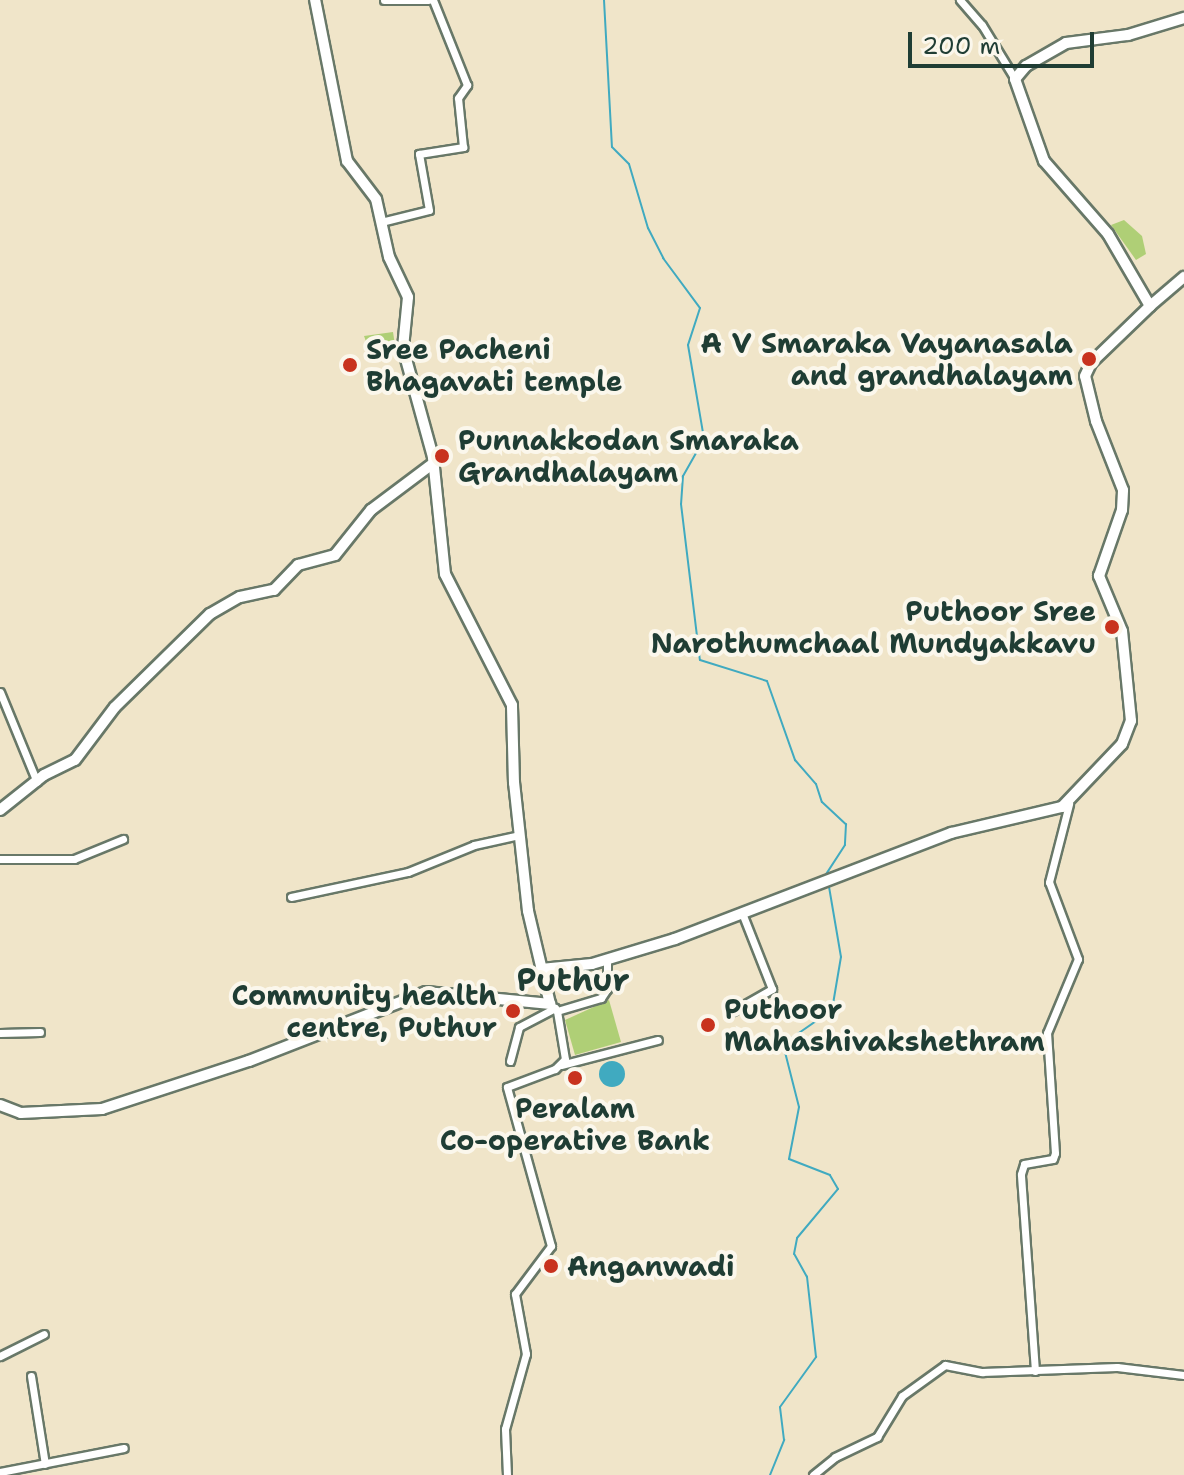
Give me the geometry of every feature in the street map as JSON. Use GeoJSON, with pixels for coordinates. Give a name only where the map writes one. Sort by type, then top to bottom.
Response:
{"type":"FeatureCollection","features":[{"type":"Feature","properties":{"kind":"main road"},"geometry":{"type":"LineString","coordinates":[[0,1105],[21,1113],[102,1109],[249,1061],[426,992],[554,1008],[541,969],[519,835],[512,705],[445,574],[431,465],[403,348],[408,297],[389,257],[376,199],[347,161],[315,0]]}},
{"type":"Feature","properties":{"kind":"main road"},"geometry":{"type":"LineString","coordinates":[[1150,306],[1108,234],[1044,161],[1015,79],[1026,66],[1066,43],[1128,35],[1184,18]]}},
{"type":"Feature","properties":{"kind":"main road"},"geometry":{"type":"LineString","coordinates":[[541,969],[607,960],[951,833],[1069,804],[1122,744],[1131,721],[1122,631],[1099,576],[1122,510],[1123,490],[1096,421],[1085,376],[1091,363],[1184,277]]}},
{"type":"Feature","properties":{"kind":"main road"},"geometry":{"type":"LineString","coordinates":[[0,810],[37,782],[75,760],[115,707],[210,614],[240,597],[274,590],[298,565],[335,555],[371,510],[431,465]]}},
{"type":"Feature","properties":{"kind":"street"},"geometry":{"type":"LineString","coordinates":[[381,222],[429,210],[419,154],[463,147],[458,98],[467,85],[430,0],[384,0]]}},
{"type":"Feature","properties":{"kind":"street"},"geometry":{"type":"LineString","coordinates":[[960,0],[1015,79]]}},
{"type":"Feature","properties":{"kind":"street"},"geometry":{"type":"LineString","coordinates":[[0,692],[37,782]]}},
{"type":"Feature","properties":{"kind":"street"},"geometry":{"type":"LineString","coordinates":[[1035,1371],[1021,1174],[1024,1164],[1053,1159],[1055,1153],[1047,1033],[1078,959],[1049,882],[1069,804]]}},
{"type":"Feature","properties":{"kind":"street"},"geometry":{"type":"LineString","coordinates":[[291,897],[408,872],[474,845],[519,835]]}},
{"type":"Feature","properties":{"kind":"street"},"geometry":{"type":"LineString","coordinates":[[0,859],[74,859],[123,839]]}},
{"type":"Feature","properties":{"kind":"street"},"geometry":{"type":"LineString","coordinates":[[733,1011],[772,989],[741,911]]}},
{"type":"Feature","properties":{"kind":"street"},"geometry":{"type":"LineString","coordinates":[[510,1061],[519,1027],[554,1008],[601,998],[607,989],[607,960]]}},
{"type":"Feature","properties":{"kind":"street"},"geometry":{"type":"LineString","coordinates":[[554,1008],[565,1059],[561,1065]]}},
{"type":"Feature","properties":{"kind":"street"},"geometry":{"type":"LineString","coordinates":[[0,1033],[40,1032]]}},
{"type":"Feature","properties":{"kind":"street"},"geometry":{"type":"LineString","coordinates":[[507,1475],[505,1429],[526,1354],[515,1294],[551,1246],[507,1087],[561,1065],[658,1040]]}},
{"type":"Feature","properties":{"kind":"street"},"geometry":{"type":"LineString","coordinates":[[0,1356],[44,1334]]}},
{"type":"Feature","properties":{"kind":"street"},"geometry":{"type":"LineString","coordinates":[[813,1475],[835,1457],[877,1437],[902,1396],[945,1365],[972,1372],[1117,1367],[1184,1375]]}},
{"type":"Feature","properties":{"kind":"street"},"geometry":{"type":"LineString","coordinates":[[31,1376],[45,1464]]}},
{"type":"Feature","properties":{"kind":"street"},"geometry":{"type":"LineString","coordinates":[[0,1472],[124,1448]]}},
{"type":"Feature","properties":{"kind":"green space"},"geometry":{"type":"Polygon","coordinates":[[[1124,220],[1142,236],[1146,254],[1136,260],[1111,225],[1124,220]]]}},
{"type":"Feature","properties":{"kind":"green space"},"geometry":{"type":"Polygon","coordinates":[[[393,332],[396,352],[373,361],[364,336],[393,332]]]}},
{"type":"Feature","properties":{"kind":"green space"},"geometry":{"type":"Polygon","coordinates":[[[609,1000],[621,1042],[575,1055],[565,1020],[609,1000]]]}},
{"type":"Feature","properties":{"kind":"water"},"geometry":{"type":"Polygon","coordinates":[[[612,1061],[621,1065],[625,1074],[621,1083],[612,1087],[603,1083],[599,1074],[603,1065],[612,1061]]]}},
{"type":"Feature","properties":{"kind":"waterway"},"geometry":{"type":"LineString","coordinates":[[604,0],[612,147],[629,164],[648,228],[663,258],[700,308],[688,345],[704,439],[683,476],[681,504],[700,660],[767,681],[795,760],[816,784],[822,802],[846,824],[845,845],[826,874]]}},
{"type":"Feature","properties":{"kind":"waterway"},"geometry":{"type":"LineString","coordinates":[[770,1475],[784,1440],[780,1407],[816,1357],[807,1277],[794,1254],[797,1238],[838,1189],[830,1175],[789,1159],[799,1107],[783,1044],[832,1010],[841,957],[829,887]]}},
{"type":"Feature","properties":{"kind":"place","name":"A V Smaraka Vayanasala and grandhalayam"},"geometry":{"type":"Point","coordinates":[1089,359]}},
{"type":"Feature","properties":{"kind":"place","name":"Sree Pacheni Bhagavati temple"},"geometry":{"type":"Point","coordinates":[350,365]}},
{"type":"Feature","properties":{"kind":"place","name":"Punnakkodan Smaraka Grandhalayam"},"geometry":{"type":"Point","coordinates":[442,456]}},
{"type":"Feature","properties":{"kind":"place","name":"Puthoor Sree Narothumchaal Mundyakkavu"},"geometry":{"type":"Point","coordinates":[1112,627]}},
{"type":"Feature","properties":{"kind":"place","name":"Community health centre, Puthur"},"geometry":{"type":"Point","coordinates":[513,1011]}},
{"type":"Feature","properties":{"kind":"place","name":"Puthoor Mahashivakshethram"},"geometry":{"type":"Point","coordinates":[708,1025]}},
{"type":"Feature","properties":{"kind":"place","name":"Peralam Co-operative Bank"},"geometry":{"type":"Point","coordinates":[575,1078]}},
{"type":"Feature","properties":{"kind":"place","name":"Anganwadi"},"geometry":{"type":"Point","coordinates":[551,1266]}},
{"type":"Feature","properties":{"kind":"district","name":"Puthur"},"geometry":{"type":"Point","coordinates":[573,980]}}]}
